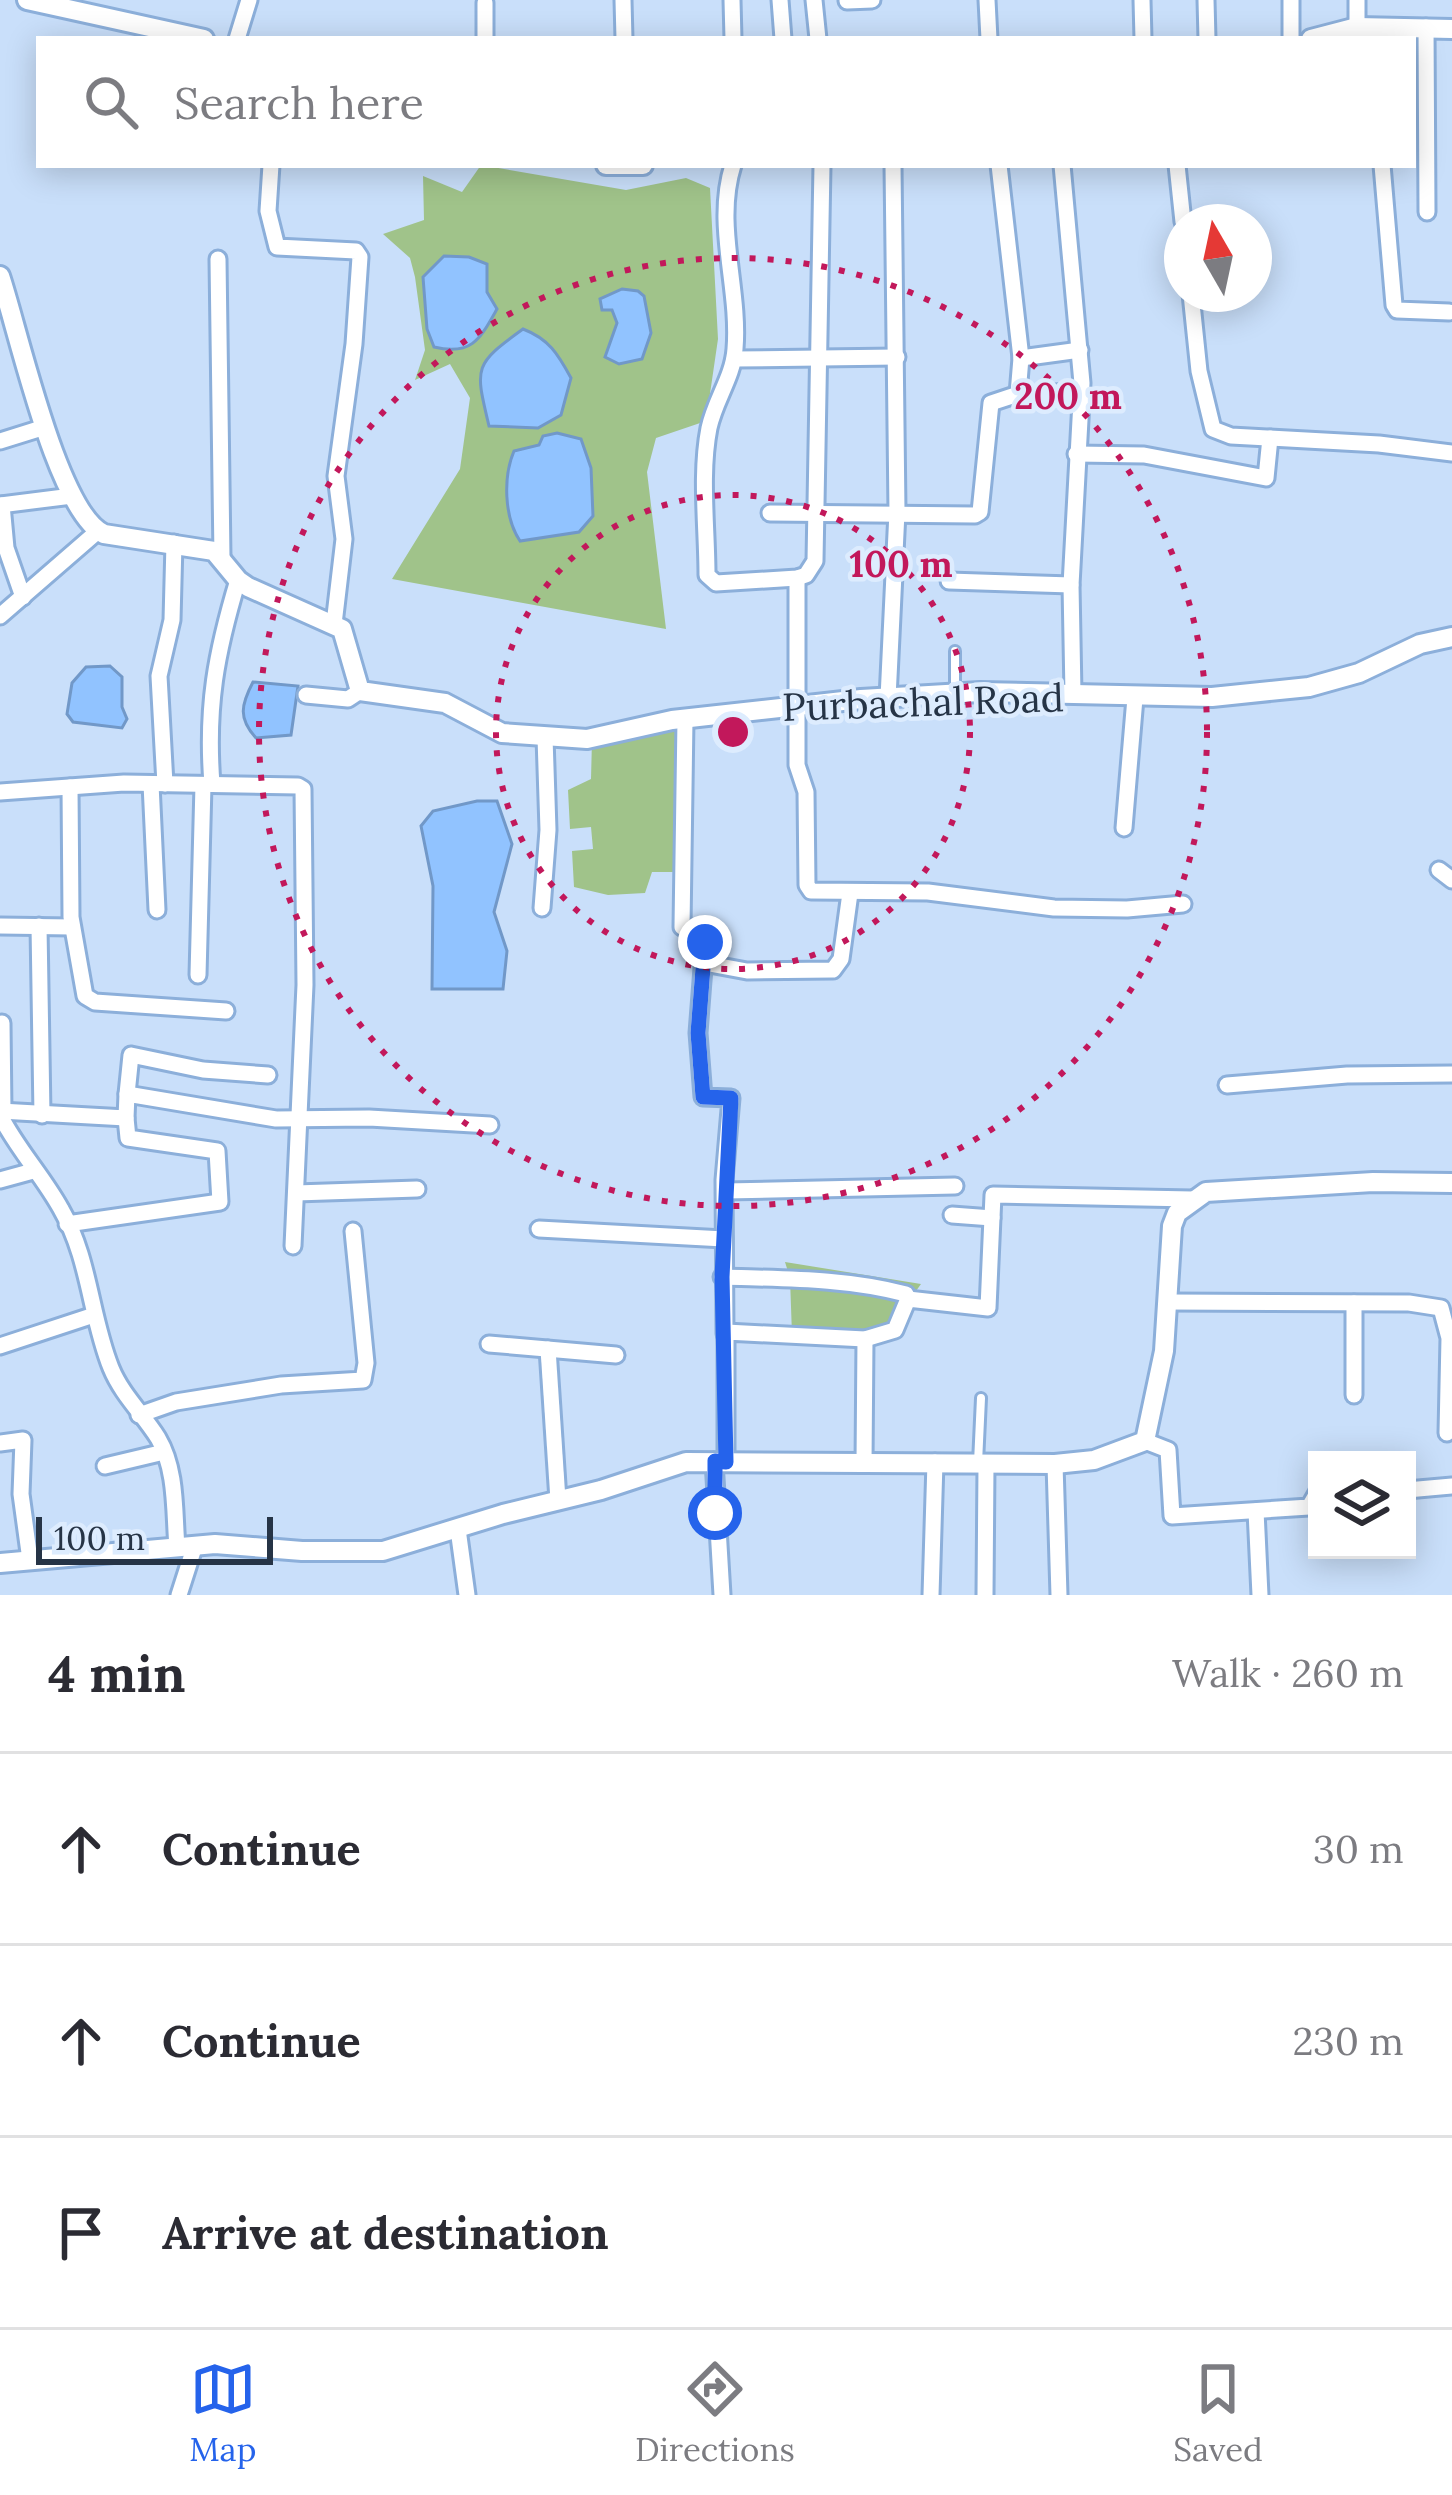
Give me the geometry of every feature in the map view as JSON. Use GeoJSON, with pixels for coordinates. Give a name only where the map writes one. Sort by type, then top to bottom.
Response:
{"type":"FeatureCollection","features":[{"type":"Feature","properties":{"kind":"street"},"geometry":{"type":"LineString","coordinates":[[26,0],[90,6],[194,36]]}},
{"type":"Feature","properties":{"kind":"street"},"geometry":{"type":"LineString","coordinates":[[238,36],[249,0]]}},
{"type":"Feature","properties":{"kind":"street"},"geometry":{"type":"LineString","coordinates":[[623,0],[624,36]]}},
{"type":"Feature","properties":{"kind":"street"},"geometry":{"type":"LineString","coordinates":[[732,0],[733,36]]}},
{"type":"Feature","properties":{"kind":"street"},"geometry":{"type":"LineString","coordinates":[[780,0],[783,36]]}},
{"type":"Feature","properties":{"kind":"street"},"geometry":{"type":"LineString","coordinates":[[814,0],[818,36]]}},
{"type":"Feature","properties":{"kind":"street"},"geometry":{"type":"LineString","coordinates":[[847,2],[872,0]]}},
{"type":"Feature","properties":{"kind":"street"},"geometry":{"type":"LineString","coordinates":[[987,0],[989,36]]}},
{"type":"Feature","properties":{"kind":"street"},"geometry":{"type":"LineString","coordinates":[[1142,0],[1143,36]]}},
{"type":"Feature","properties":{"kind":"street"},"geometry":{"type":"LineString","coordinates":[[1206,0],[1208,36]]}},
{"type":"Feature","properties":{"kind":"street"},"geometry":{"type":"LineString","coordinates":[[1291,0],[1292,36]]}},
{"type":"Feature","properties":{"kind":"street"},"geometry":{"type":"LineString","coordinates":[[1358,0],[1367,31]]}},
{"type":"Feature","properties":{"kind":"street"},"geometry":{"type":"LineString","coordinates":[[485,3],[485,36]]}},
{"type":"Feature","properties":{"kind":"street"},"geometry":{"type":"LineString","coordinates":[[1426,27],[1427,212]]}},
{"type":"Feature","properties":{"kind":"street"},"geometry":{"type":"LineString","coordinates":[[1332,36],[1452,29]]}},
{"type":"Feature","properties":{"kind":"street"},"geometry":{"type":"LineString","coordinates":[[271,168],[268,211],[277,247],[356,251],[360,257],[337,470],[344,546],[334,624]]}},
{"type":"Feature","properties":{"kind":"street"},"geometry":{"type":"LineString","coordinates":[[732,168],[727,250],[734,359],[709,430],[707,575],[716,584],[797,578],[814,561],[822,168]]}},
{"type":"Feature","properties":{"kind":"street"},"geometry":{"type":"LineString","coordinates":[[888,698],[897,512],[893,168]]}},
{"type":"Feature","properties":{"kind":"street"},"geometry":{"type":"LineString","coordinates":[[999,168],[1021,358],[1015,396]]}},
{"type":"Feature","properties":{"kind":"street"},"geometry":{"type":"LineString","coordinates":[[1061,168],[1081,392],[1071,585],[1073,694]]}},
{"type":"Feature","properties":{"kind":"street"},"geometry":{"type":"LineString","coordinates":[[1178,168],[1182,204]]}},
{"type":"Feature","properties":{"kind":"street"},"geometry":{"type":"LineString","coordinates":[[1382,168],[1394,304],[1402,313],[1449,312]]}},
{"type":"Feature","properties":{"kind":"street"},"geometry":{"type":"LineString","coordinates":[[218,259],[222,558]]}},
{"type":"Feature","properties":{"kind":"street"},"geometry":{"type":"LineString","coordinates":[[0,276],[45,427],[72,496],[98,531],[214,551],[238,580],[346,634],[361,691],[348,699],[306,695]]}},
{"type":"Feature","properties":{"kind":"street"},"geometry":{"type":"LineString","coordinates":[[1193,312],[1199,371],[1213,430],[1231,436],[1452,453]]}},
{"type":"Feature","properties":{"kind":"street"},"geometry":{"type":"LineString","coordinates":[[1021,358],[1080,350]]}},
{"type":"Feature","properties":{"kind":"street"},"geometry":{"type":"LineString","coordinates":[[734,359],[897,357]]}},
{"type":"Feature","properties":{"kind":"street"},"geometry":{"type":"LineString","coordinates":[[770,512],[978,514],[991,403],[996,398],[1081,392]]}},
{"type":"Feature","properties":{"kind":"street"},"geometry":{"type":"LineString","coordinates":[[0,441],[45,427]]}},
{"type":"Feature","properties":{"kind":"street"},"geometry":{"type":"LineString","coordinates":[[1076,454],[1144,454],[1267,478],[1270,438]]}},
{"type":"Feature","properties":{"kind":"street"},"geometry":{"type":"LineString","coordinates":[[23,597],[6,548],[1,505],[72,496]]}},
{"type":"Feature","properties":{"kind":"street"},"geometry":{"type":"LineString","coordinates":[[0,616],[98,531]]}},
{"type":"Feature","properties":{"kind":"street"},"geometry":{"type":"LineString","coordinates":[[157,910],[160,676],[172,620],[174,543]]}},
{"type":"Feature","properties":{"kind":"street"},"geometry":{"type":"LineString","coordinates":[[797,578],[797,765],[806,792],[807,884],[811,891],[928,892],[1054,908],[1183,904]]}},
{"type":"Feature","properties":{"kind":"street"},"geometry":{"type":"LineString","coordinates":[[198,975],[209,702],[216,653],[238,580]]}},
{"type":"Feature","properties":{"kind":"street"},"geometry":{"type":"LineString","coordinates":[[949,581],[1071,585]]}},
{"type":"Feature","properties":{"kind":"street","name":"Purbachal Road"},"geometry":{"type":"LineString","coordinates":[[361,691],[445,703],[502,734],[587,739],[796,703],[956,693],[1212,697],[1325,685],[1408,649],[1452,637]]}},
{"type":"Feature","properties":{"kind":"street"},"geometry":{"type":"LineString","coordinates":[[1124,828],[1135,698]]}},
{"type":"Feature","properties":{"kind":"street"},"geometry":{"type":"LineString","coordinates":[[685,719],[682,927],[705,942],[698,1033],[703,1097],[731,1098],[722,1277],[722,1595]]}},
{"type":"Feature","properties":{"kind":"street"},"geometry":{"type":"LineString","coordinates":[[542,908],[548,830],[545,737]]}},
{"type":"Feature","properties":{"kind":"street"},"geometry":{"type":"LineString","coordinates":[[0,792],[158,784],[301,787],[305,985],[293,1246]]}},
{"type":"Feature","properties":{"kind":"street"},"geometry":{"type":"LineString","coordinates":[[70,787],[72,927],[85,996],[226,1011]]}},
{"type":"Feature","properties":{"kind":"street"},"geometry":{"type":"LineString","coordinates":[[704,963],[747,971],[833,970],[841,959],[850,892]]}},
{"type":"Feature","properties":{"kind":"street"},"geometry":{"type":"LineString","coordinates":[[0,926],[72,927]]}},
{"type":"Feature","properties":{"kind":"street"},"geometry":{"type":"LineString","coordinates":[[38,926],[42,1115]]}},
{"type":"Feature","properties":{"kind":"street"},"geometry":{"type":"LineString","coordinates":[[2,1023],[1,1112],[68,1224],[88,1273],[94,1316],[114,1376],[164,1452],[171,1472],[186,1546],[179,1595]]}},
{"type":"Feature","properties":{"kind":"street"},"geometry":{"type":"LineString","coordinates":[[68,1224],[220,1202],[217,1151],[128,1138],[131,1055],[203,1070],[268,1075]]}},
{"type":"Feature","properties":{"kind":"street"},"geometry":{"type":"LineString","coordinates":[[1227,1085],[1347,1075],[1452,1074]]}},
{"type":"Feature","properties":{"kind":"street"},"geometry":{"type":"LineString","coordinates":[[127,1094],[198,1108],[300,1119],[490,1125]]}},
{"type":"Feature","properties":{"kind":"street"},"geometry":{"type":"LineString","coordinates":[[1,1112],[126,1118]]}},
{"type":"Feature","properties":{"kind":"street"},"geometry":{"type":"LineString","coordinates":[[0,1180],[33,1171]]}},
{"type":"Feature","properties":{"kind":"street"},"geometry":{"type":"LineString","coordinates":[[1145,1441],[1162,1366],[1172,1226],[1177,1213],[1192,1199],[1206,1192],[1284,1186],[1452,1183]]}},
{"type":"Feature","properties":{"kind":"street"},"geometry":{"type":"LineString","coordinates":[[725,1191],[955,1186]]}},
{"type":"Feature","properties":{"kind":"street"},"geometry":{"type":"LineString","coordinates":[[296,1193],[416,1190]]}},
{"type":"Feature","properties":{"kind":"street"},"geometry":{"type":"LineString","coordinates":[[908,1299],[988,1308],[993,1196],[1192,1199]]}},
{"type":"Feature","properties":{"kind":"street"},"geometry":{"type":"LineString","coordinates":[[952,1215],[992,1218]]}},
{"type":"Feature","properties":{"kind":"street"},"geometry":{"type":"LineString","coordinates":[[539,1229],[724,1239]]}},
{"type":"Feature","properties":{"kind":"street"},"geometry":{"type":"LineString","coordinates":[[139,1415],[176,1402],[281,1384],[363,1380],[366,1363],[353,1231]]}},
{"type":"Feature","properties":{"kind":"street"},"geometry":{"type":"LineString","coordinates":[[722,1277],[823,1279],[877,1286],[907,1294],[908,1299],[895,1330],[865,1340],[724,1334]]}},
{"type":"Feature","properties":{"kind":"street"},"geometry":{"type":"LineString","coordinates":[[1168,1302],[1429,1304],[1441,1308],[1449,1338],[1447,1433]]}},
{"type":"Feature","properties":{"kind":"street"},"geometry":{"type":"LineString","coordinates":[[1354,1303],[1354,1395]]}},
{"type":"Feature","properties":{"kind":"street"},"geometry":{"type":"LineString","coordinates":[[0,1346],[94,1316]]}},
{"type":"Feature","properties":{"kind":"street"},"geometry":{"type":"LineString","coordinates":[[864,1463],[865,1340]]}},
{"type":"Feature","properties":{"kind":"street"},"geometry":{"type":"LineString","coordinates":[[489,1344],[616,1354]]}},
{"type":"Feature","properties":{"kind":"street"},"geometry":{"type":"LineString","coordinates":[[548,1349],[558,1500]]}},
{"type":"Feature","properties":{"kind":"street"},"geometry":{"type":"LineString","coordinates":[[0,1443],[22,1440],[21,1494],[30,1560]]}},
{"type":"Feature","properties":{"kind":"street"},"geometry":{"type":"LineString","coordinates":[[0,1563],[186,1546],[359,1553],[396,1548],[618,1485],[674,1464],[1055,1464],[1094,1460],[1145,1441],[1168,1450],[1172,1516],[1308,1507]]}},
{"type":"Feature","properties":{"kind":"street"},"geometry":{"type":"LineString","coordinates":[[105,1466],[164,1452]]}},
{"type":"Feature","properties":{"kind":"street"},"geometry":{"type":"LineString","coordinates":[[931,1595],[935,1462]]}},
{"type":"Feature","properties":{"kind":"street"},"geometry":{"type":"LineString","coordinates":[[1055,1464],[1059,1595]]}},
{"type":"Feature","properties":{"kind":"street"},"geometry":{"type":"LineString","coordinates":[[982,1465],[985,1595]]}},
{"type":"Feature","properties":{"kind":"street"},"geometry":{"type":"LineString","coordinates":[[1416,1489],[1452,1486]]}},
{"type":"Feature","properties":{"kind":"street"},"geometry":{"type":"LineString","coordinates":[[1256,1511],[1260,1595]]}},
{"type":"Feature","properties":{"kind":"street"},"geometry":{"type":"LineString","coordinates":[[458,1528],[467,1595]]}},
{"type":"Feature","properties":{"kind":"lane"},"geometry":{"type":"LineString","coordinates":[[955,651],[956,693]]}},
{"type":"Feature","properties":{"kind":"lane"},"geometry":{"type":"LineString","coordinates":[[981,1398],[982,1465]]}},
{"type":"Feature","properties":{"kind":"green space"},"geometry":{"type":"Polygon","coordinates":[[[479,168],[626,190],[686,178],[710,188],[718,339],[706,421],[656,438],[647,472],[666,629],[392,579],[460,469],[470,398],[450,364],[415,380],[425,350],[415,277],[410,258],[383,234],[424,220],[423,176],[462,192],[479,168]]]}},
{"type":"Feature","properties":{"kind":"green space"},"geometry":{"type":"Polygon","coordinates":[[[685,719],[675,872],[652,872],[645,893],[608,895],[574,887],[572,851],[593,849],[591,827],[570,829],[568,790],[591,779],[592,740],[685,719]]]}},
{"type":"Feature","properties":{"kind":"green space"},"geometry":{"type":"Polygon","coordinates":[[[785,1262],[921,1284],[880,1341],[792,1335],[785,1262]]]}},
{"type":"Feature","properties":{"kind":"water"},"geometry":{"type":"Polygon","coordinates":[[[444,256],[487,264],[487,292],[497,309],[480,337],[457,349],[434,347],[427,329],[423,277],[444,256]]]}},
{"type":"Feature","properties":{"kind":"water"},"geometry":{"type":"Polygon","coordinates":[[[622,289],[644,296],[651,333],[642,359],[619,364],[605,357],[617,323],[612,310],[602,310],[600,299],[622,289]]]}},
{"type":"Feature","properties":{"kind":"water"},"geometry":{"type":"Polygon","coordinates":[[[523,329],[552,348],[571,378],[561,415],[538,428],[489,426],[481,391],[482,369],[495,351],[523,329]]]}},
{"type":"Feature","properties":{"kind":"water"},"geometry":{"type":"Polygon","coordinates":[[[557,433],[581,439],[591,468],[593,516],[579,532],[520,541],[508,509],[510,461],[514,451],[539,445],[543,436],[557,433]]]}},
{"type":"Feature","properties":{"kind":"water"},"geometry":{"type":"Polygon","coordinates":[[[110,666],[122,677],[127,719],[122,728],[73,722],[67,714],[72,683],[86,667],[110,666]]]}},
{"type":"Feature","properties":{"kind":"water"},"geometry":{"type":"Polygon","coordinates":[[[253,682],[298,686],[291,735],[256,738],[250,731],[243,711],[253,682]]]}},
{"type":"Feature","properties":{"kind":"water"},"geometry":{"type":"Polygon","coordinates":[[[497,801],[512,844],[494,912],[507,951],[503,989],[432,989],[433,886],[421,826],[433,811],[497,801]]]}},
{"type":"Feature","properties":{"kind":"route"},"geometry":{"type":"LineString","coordinates":[[705,942],[698,1033],[703,1097],[731,1098],[722,1277],[726,1462],[715,1461],[715,1513]]}}]}
